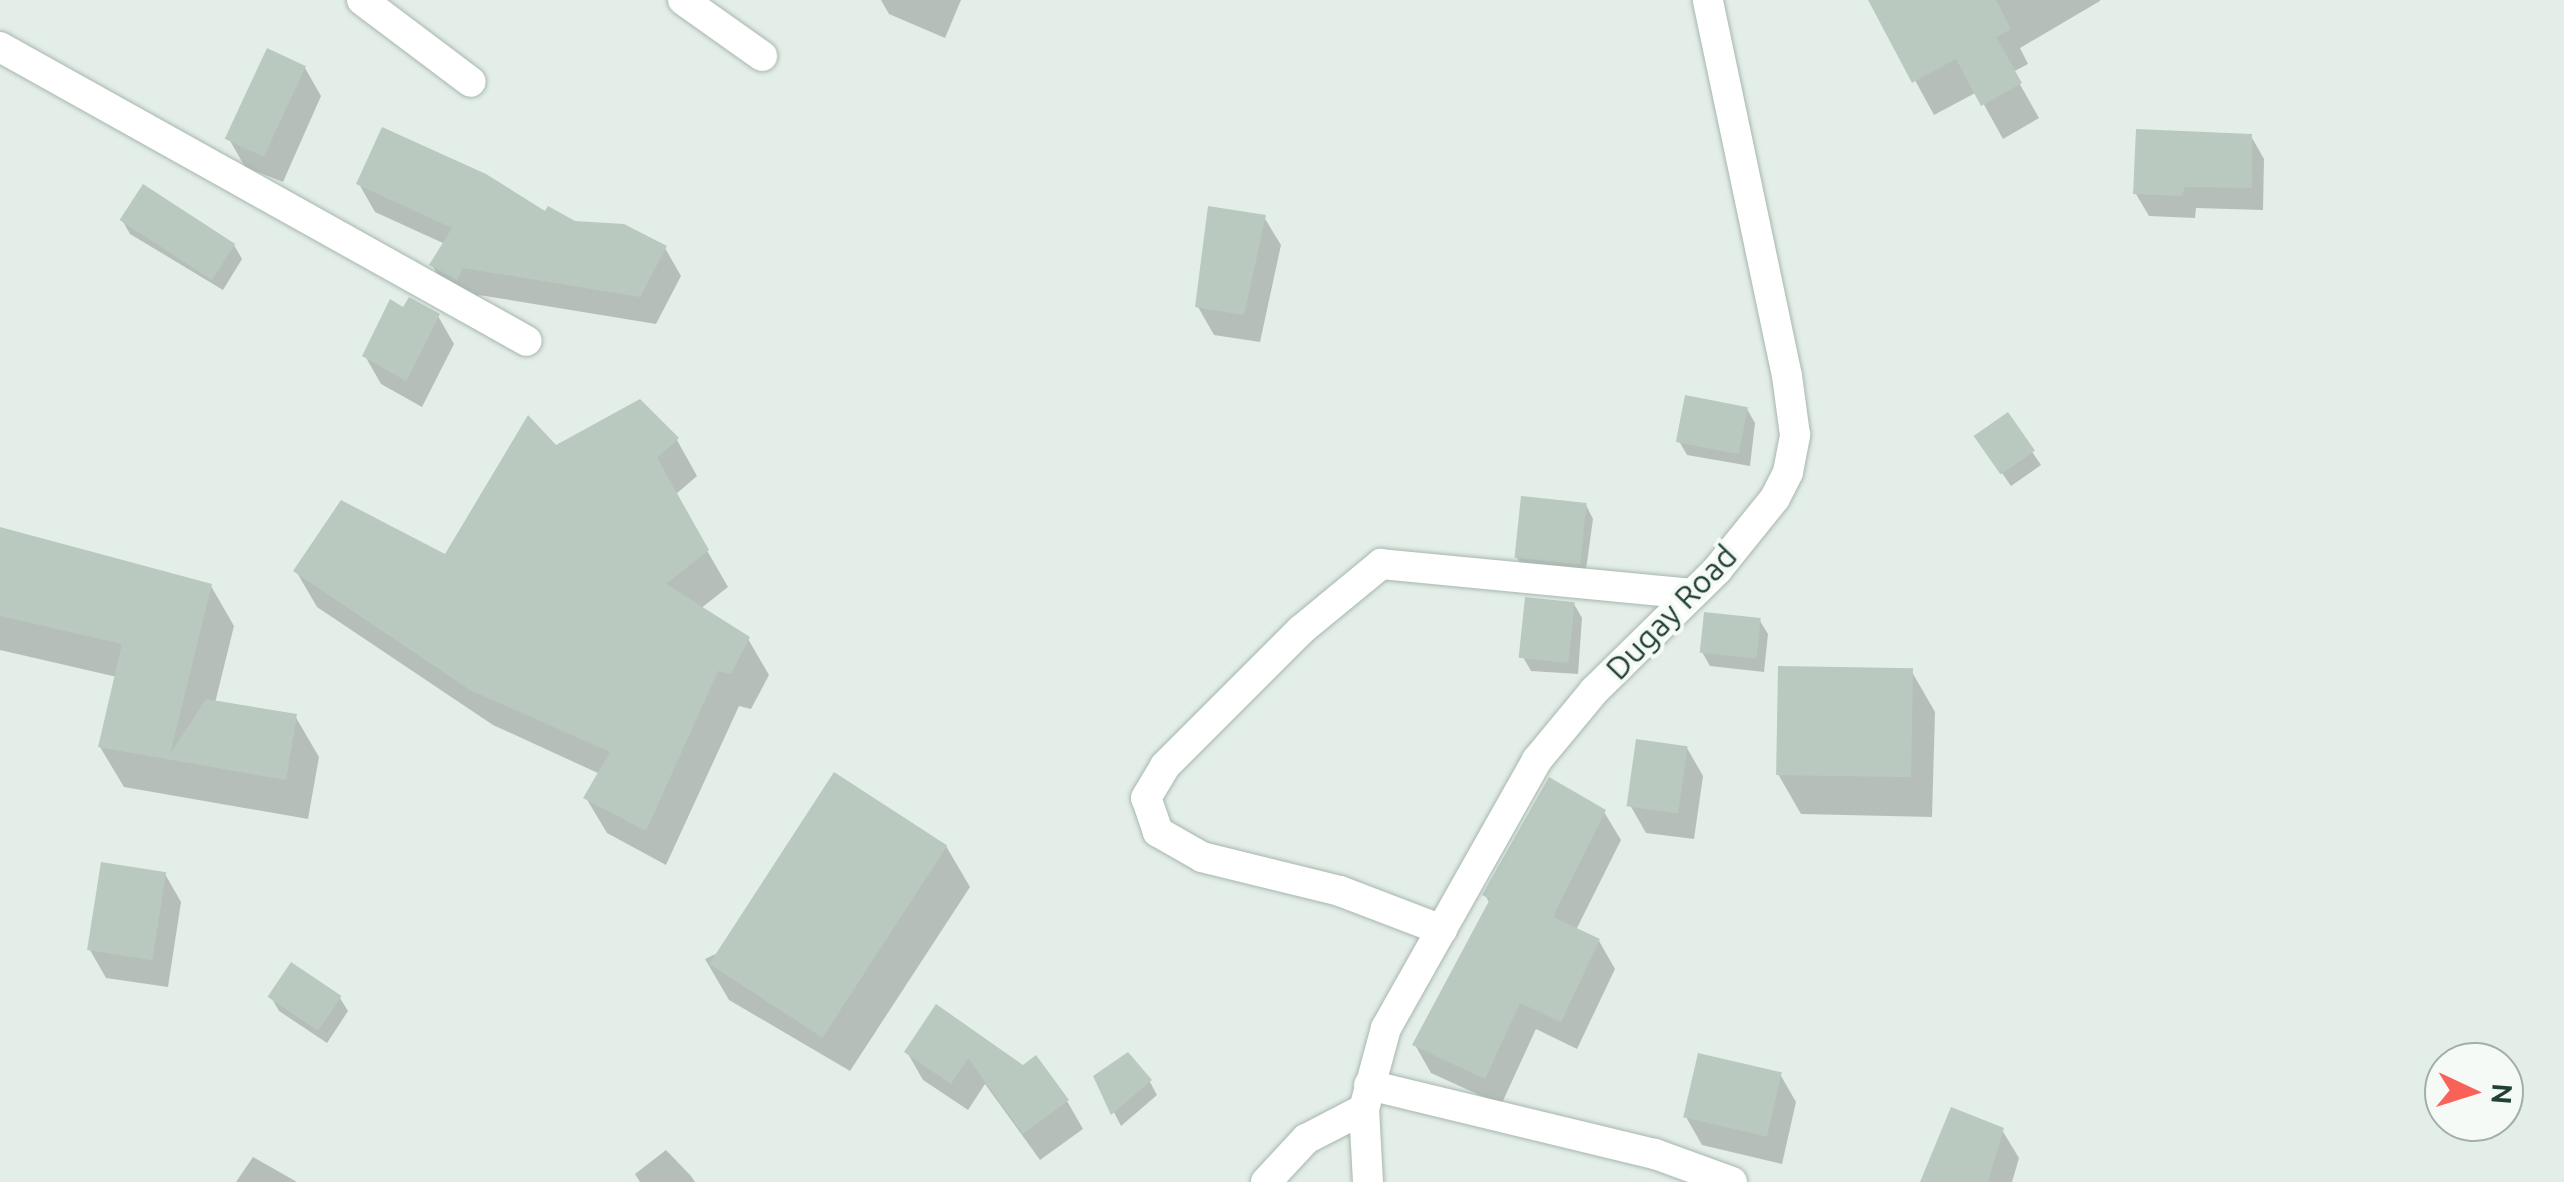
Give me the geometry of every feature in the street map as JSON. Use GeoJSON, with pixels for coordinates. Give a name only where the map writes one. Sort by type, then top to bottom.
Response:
{"type":"FeatureCollection","features":[{"type":"Feature","properties":{"kind":"street"},"geometry":{"type":"LineString","coordinates":[[362,0],[472,82]]}},
{"type":"Feature","properties":{"kind":"street"},"geometry":{"type":"LineString","coordinates":[[682,0],[762,56]]}},
{"type":"Feature","properties":{"kind":"street","name":"Dugay Road"},"geometry":{"type":"LineString","coordinates":[[1368,1182],[1366,1097],[1386,1028],[1537,760],[1594,690],[1691,594],[1774,498],[1794,435],[1708,0]]}},
{"type":"Feature","properties":{"kind":"street"},"geometry":{"type":"LineString","coordinates":[[0,47],[528,341]]}},
{"type":"Feature","properties":{"kind":"street"},"geometry":{"type":"LineString","coordinates":[[1442,930],[1340,891],[1202,857],[1158,832],[1146,798],[1165,766],[1301,630],[1381,564],[1691,594]]}},
{"type":"Feature","properties":{"kind":"street"},"geometry":{"type":"LineString","coordinates":[[1266,1182],[1306,1138],[1366,1097],[1655,1154],[1732,1182]]}},
{"type":"Feature","properties":{"kind":"building"},"geometry":{"type":"Polygon","coordinates":[[[1868,0],[1996,0],[2011,29],[1996,37],[2022,83],[1981,106],[1956,59],[1912,83],[1868,0]]]}},
{"type":"Feature","properties":{"kind":"building"},"geometry":{"type":"Polygon","coordinates":[[[267,48],[306,66],[264,157],[225,139],[267,48]]]}},
{"type":"Feature","properties":{"kind":"building"},"geometry":{"type":"Polygon","coordinates":[[[382,127],[486,174],[545,211],[548,206],[575,221],[624,224],[667,246],[640,297],[463,268],[457,280],[429,265],[452,228],[356,184],[382,127]]]}},
{"type":"Feature","properties":{"kind":"building"},"geometry":{"type":"Polygon","coordinates":[[[2136,129],[2252,134],[2252,188],[2184,187],[2183,196],[2133,194],[2136,129]]]}},
{"type":"Feature","properties":{"kind":"building"},"geometry":{"type":"Polygon","coordinates":[[[143,184],[235,244],[212,280],[120,220],[143,184]]]}},
{"type":"Feature","properties":{"kind":"building"},"geometry":{"type":"Polygon","coordinates":[[[1208,206],[1266,215],[1244,315],[1195,307],[1208,206]]]}},
{"type":"Feature","properties":{"kind":"building"},"geometry":{"type":"Polygon","coordinates":[[[409,297],[440,314],[406,381],[362,356],[390,299],[403,307],[409,297]]]}},
{"type":"Feature","properties":{"kind":"building"},"geometry":{"type":"Polygon","coordinates":[[[1685,395],[1748,407],[1739,454],[1676,442],[1685,395]]]}},
{"type":"Feature","properties":{"kind":"building"},"geometry":{"type":"Polygon","coordinates":[[[640,399],[679,438],[657,458],[709,550],[666,584],[750,637],[731,674],[718,671],[646,831],[583,798],[610,752],[470,690],[293,571],[341,500],[445,554],[528,415],[556,445],[640,399]]]}},
{"type":"Feature","properties":{"kind":"building"},"geometry":{"type":"Polygon","coordinates":[[[2008,412],[2035,451],[2001,475],[1974,436],[2008,412]]]}},
{"type":"Feature","properties":{"kind":"building"},"geometry":{"type":"Polygon","coordinates":[[[1521,496],[1587,503],[1580,565],[1515,558],[1521,496]]]}},
{"type":"Feature","properties":{"kind":"building"},"geometry":{"type":"Polygon","coordinates":[[[0,527],[212,584],[170,754],[206,699],[297,714],[286,780],[98,747],[122,644],[0,616],[0,527]]]}},
{"type":"Feature","properties":{"kind":"building"},"geometry":{"type":"Polygon","coordinates":[[[1525,597],[1575,602],[1568,663],[1519,658],[1525,597]]]}},
{"type":"Feature","properties":{"kind":"building"},"geometry":{"type":"Polygon","coordinates":[[[1704,612],[1761,618],[1756,659],[1700,653],[1704,612]]]}},
{"type":"Feature","properties":{"kind":"building"},"geometry":{"type":"Polygon","coordinates":[[[1778,666],[1913,668],[1911,777],[1776,775],[1778,666]]]}},
{"type":"Feature","properties":{"kind":"building"},"geometry":{"type":"Polygon","coordinates":[[[1636,739],[1687,746],[1678,814],[1627,806],[1636,739]]]}},
{"type":"Feature","properties":{"kind":"building"},"geometry":{"type":"Polygon","coordinates":[[[834,772],[947,846],[822,1038],[709,964],[834,772]]]}},
{"type":"Feature","properties":{"kind":"building"},"geometry":{"type":"Polygon","coordinates":[[[1549,777],[1606,810],[1553,917],[1600,939],[1561,1022],[1520,1003],[1485,1079],[1412,1045],[1490,899],[1482,895],[1549,777]]]}},
{"type":"Feature","properties":{"kind":"building"},"geometry":{"type":"Polygon","coordinates":[[[101,862],[166,872],[152,960],[87,950],[101,862]]]}},
{"type":"Feature","properties":{"kind":"building"},"geometry":{"type":"Polygon","coordinates":[[[291,962],[342,996],[318,1031],[268,997],[291,962]]]}},
{"type":"Feature","properties":{"kind":"building"},"geometry":{"type":"Polygon","coordinates":[[[936,1004],[1023,1065],[1036,1055],[1069,1100],[1023,1134],[968,1058],[951,1084],[904,1052],[936,1004]]]}},
{"type":"Feature","properties":{"kind":"building"},"geometry":{"type":"Polygon","coordinates":[[[1128,1052],[1152,1080],[1111,1115],[1093,1076],[1128,1052]]]}},
{"type":"Feature","properties":{"kind":"building"},"geometry":{"type":"Polygon","coordinates":[[[1698,1053],[1782,1072],[1767,1137],[1683,1117],[1698,1053]]]}},
{"type":"Feature","properties":{"kind":"building"},"geometry":{"type":"Polygon","coordinates":[[[1951,1107],[2004,1128],[1988,1182],[1920,1182],[1951,1107]]]}}]}
